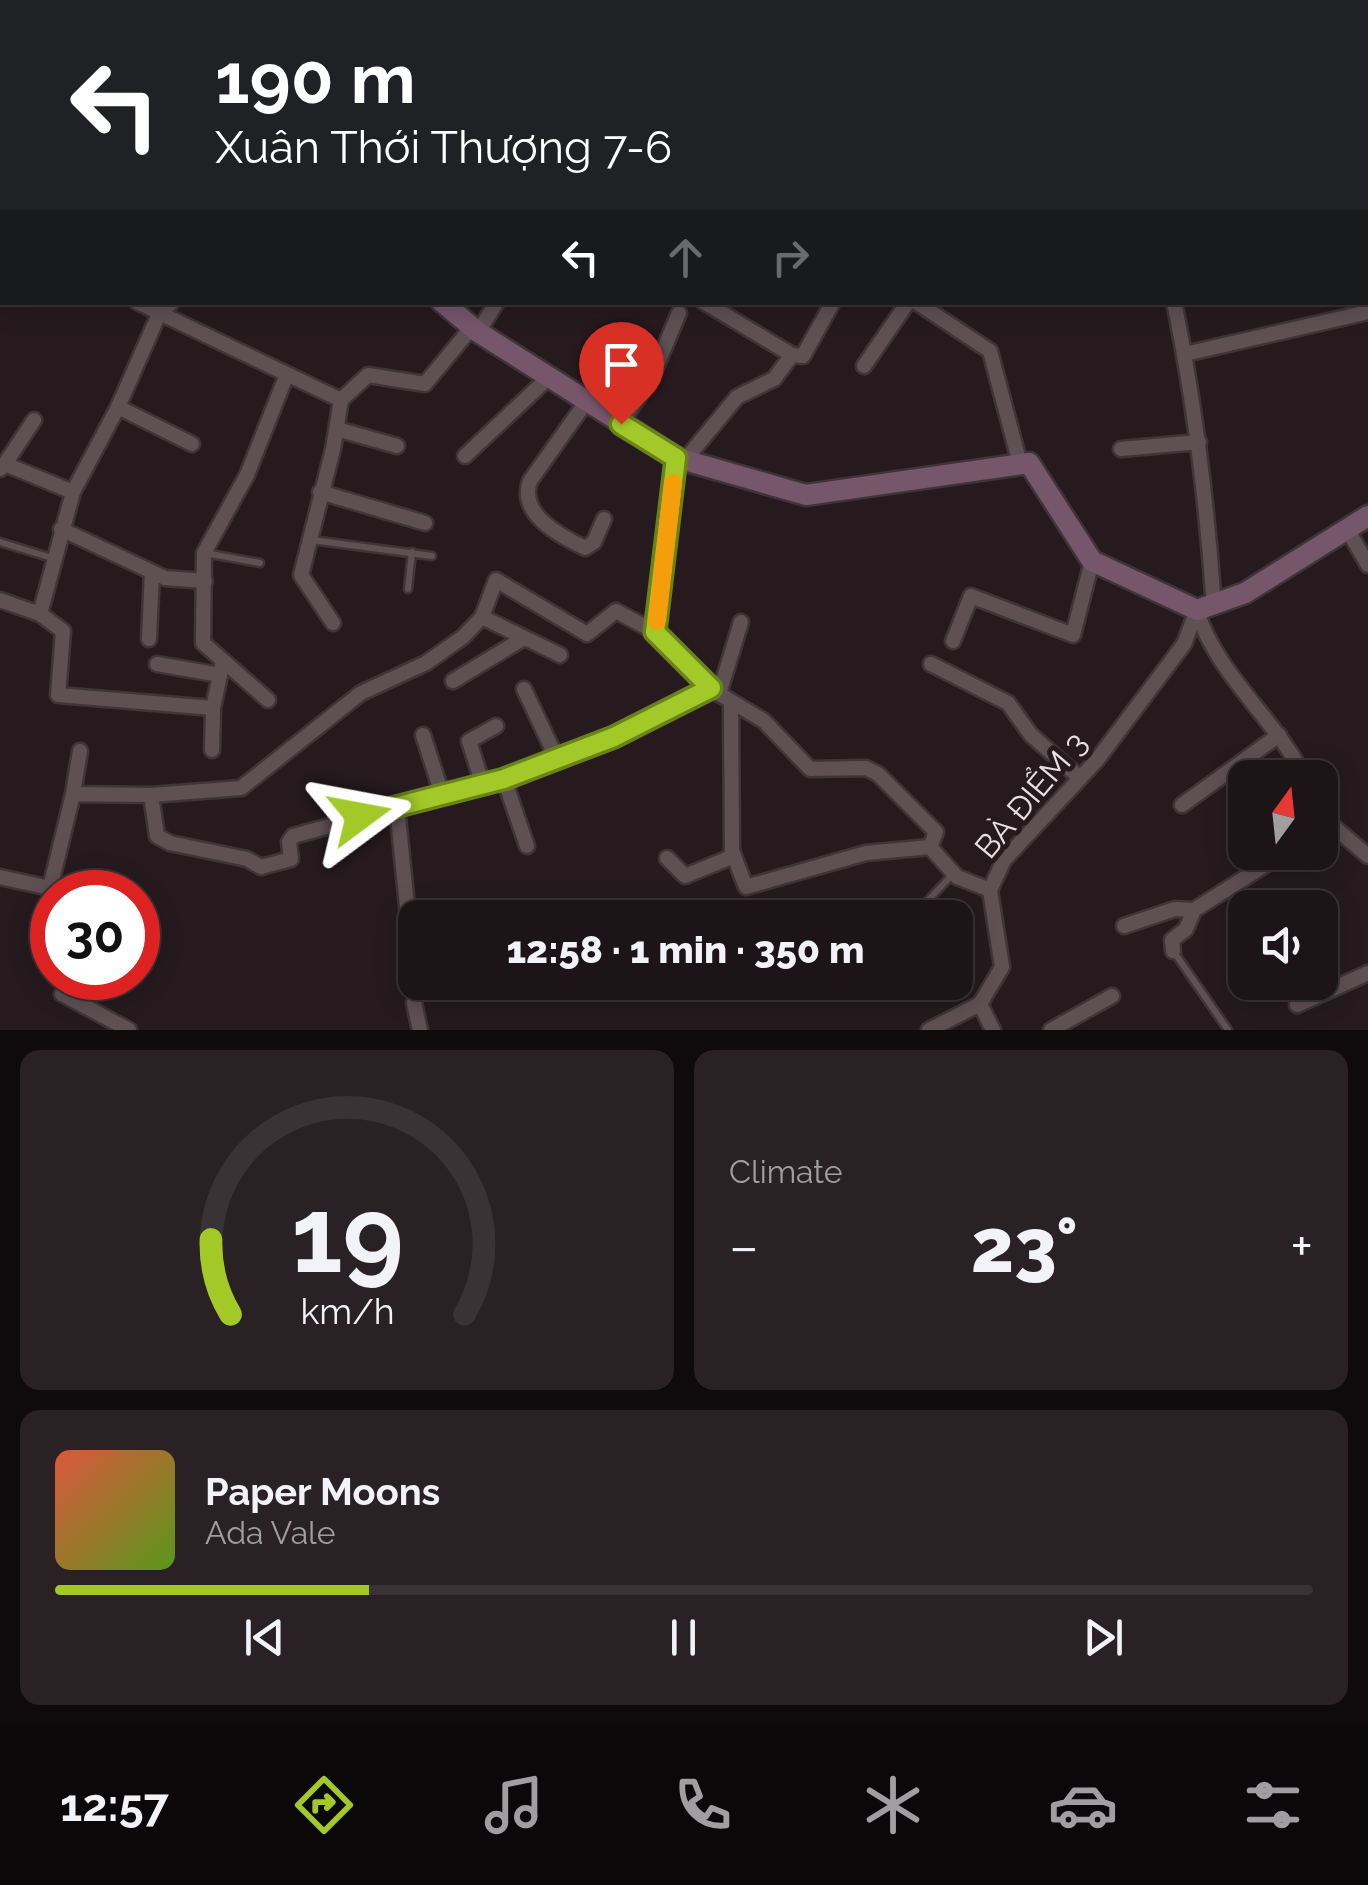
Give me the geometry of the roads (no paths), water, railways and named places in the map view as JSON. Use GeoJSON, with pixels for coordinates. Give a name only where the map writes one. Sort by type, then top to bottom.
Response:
{"type":"FeatureCollection","features":[{"type":"Feature","properties":{"kind":"street"},"geometry":{"type":"LineString","coordinates":[[143,305],[341,400]]}},
{"type":"Feature","properties":{"kind":"street"},"geometry":{"type":"LineString","coordinates":[[40,614],[73,492],[118,408],[159,314],[169,305]]}},
{"type":"Feature","properties":{"kind":"street"},"geometry":{"type":"LineString","coordinates":[[446,305],[475,330],[548,378],[681,459],[806,495],[1029,463],[1092,560],[1205,609]]}},
{"type":"Feature","properties":{"kind":"street"},"geometry":{"type":"LineString","coordinates":[[333,623],[301,576],[341,400],[368,376],[424,384],[495,305]]}},
{"type":"Feature","properties":{"kind":"street"},"geometry":{"type":"LineString","coordinates":[[709,305],[792,356],[803,356],[831,305]]}},
{"type":"Feature","properties":{"kind":"street"},"geometry":{"type":"LineString","coordinates":[[864,366],[910,305]]}},
{"type":"Feature","properties":{"kind":"street"},"geometry":{"type":"LineString","coordinates":[[917,305],[990,351],[1020,464]]}},
{"type":"Feature","properties":{"kind":"street"},"geometry":{"type":"LineString","coordinates":[[1175,305],[1198,442],[1205,609],[1218,656],[1294,760]]}},
{"type":"Feature","properties":{"kind":"street"},"geometry":{"type":"LineString","coordinates":[[1184,354],[1344,310],[1368,312]]}},
{"type":"Feature","properties":{"kind":"street"},"geometry":{"type":"LineString","coordinates":[[621,424],[651,379],[679,313]]}},
{"type":"Feature","properties":{"kind":"street"},"geometry":{"type":"LineString","coordinates":[[655,632],[681,459],[737,396],[774,380],[792,356]]}},
{"type":"Feature","properties":{"kind":"street"},"geometry":{"type":"LineString","coordinates":[[268,700],[222,668],[203,643],[204,553],[247,475],[286,374]]}},
{"type":"Feature","properties":{"kind":"street"},"geometry":{"type":"LineString","coordinates":[[466,456],[548,378]]}},
{"type":"Feature","properties":{"kind":"street"},"geometry":{"type":"LineString","coordinates":[[586,402],[530,481],[527,492],[536,517],[581,546],[592,546],[604,519]]}},
{"type":"Feature","properties":{"kind":"street"},"geometry":{"type":"LineString","coordinates":[[118,408],[192,444]]}},
{"type":"Feature","properties":{"kind":"street"},"geometry":{"type":"LineString","coordinates":[[34,420],[2,466],[73,492]]}},
{"type":"Feature","properties":{"kind":"street"},"geometry":{"type":"LineString","coordinates":[[336,429],[398,446]]}},
{"type":"Feature","properties":{"kind":"street"},"geometry":{"type":"LineString","coordinates":[[1122,449],[1198,442]]}},
{"type":"Feature","properties":{"kind":"street"},"geometry":{"type":"LineString","coordinates":[[320,492],[426,523]]}},
{"type":"Feature","properties":{"kind":"street"},"geometry":{"type":"LineString","coordinates":[[1205,609],[1368,516]]}},
{"type":"Feature","properties":{"kind":"street"},"geometry":{"type":"LineString","coordinates":[[61,529],[152,572],[205,581]]}},
{"type":"Feature","properties":{"kind":"street"},"geometry":{"type":"LineString","coordinates":[[1347,529],[1368,565]]}},
{"type":"Feature","properties":{"kind":"street"},"geometry":{"type":"LineString","coordinates":[[953,640],[970,596],[1073,634],[1092,560]]}},
{"type":"Feature","properties":{"kind":"street"},"geometry":{"type":"LineString","coordinates":[[150,639],[152,572]]}},
{"type":"Feature","properties":{"kind":"street"},"geometry":{"type":"LineString","coordinates":[[73,794],[151,795],[241,788],[361,693],[426,663],[482,617],[496,580],[587,634],[616,611],[655,632],[731,705],[764,721],[810,769],[866,768],[878,774],[936,832],[930,847]]}},
{"type":"Feature","properties":{"kind":"street"},"geometry":{"type":"LineString","coordinates":[[0,600],[40,614],[63,632],[58,695],[213,708]]}},
{"type":"Feature","properties":{"kind":"street","name":"BÀ ĐIỂM 3"},"geometry":{"type":"LineString","coordinates":[[980,1004],[1002,967],[990,890],[1004,860],[1080,778],[1184,644],[1205,609]]}},
{"type":"Feature","properties":{"kind":"street"},"geometry":{"type":"LineString","coordinates":[[482,617],[560,655]]}},
{"type":"Feature","properties":{"kind":"street"},"geometry":{"type":"LineString","coordinates":[[151,795],[157,836],[170,843],[238,856],[261,867],[291,859],[289,842],[293,836],[484,786],[614,737],[715,691],[741,622]]}},
{"type":"Feature","properties":{"kind":"street"},"geometry":{"type":"LineString","coordinates":[[453,681],[524,638]]}},
{"type":"Feature","properties":{"kind":"street"},"geometry":{"type":"LineString","coordinates":[[157,664],[222,668]]}},
{"type":"Feature","properties":{"kind":"street"},"geometry":{"type":"LineString","coordinates":[[931,664],[1008,703],[1031,734],[1080,778]]}},
{"type":"Feature","properties":{"kind":"street"},"geometry":{"type":"LineString","coordinates":[[212,750],[213,708],[222,668]]}},
{"type":"Feature","properties":{"kind":"street"},"geometry":{"type":"LineString","coordinates":[[524,689],[556,759]]}},
{"type":"Feature","properties":{"kind":"street"},"geometry":{"type":"LineString","coordinates":[[731,705],[734,856],[750,889],[866,852],[930,847]]}},
{"type":"Feature","properties":{"kind":"street"},"geometry":{"type":"LineString","coordinates":[[484,786],[470,741],[496,726]]}},
{"type":"Feature","properties":{"kind":"street"},"geometry":{"type":"LineString","coordinates":[[423,735],[443,798]]}},
{"type":"Feature","properties":{"kind":"street"},"geometry":{"type":"LineString","coordinates":[[1182,804],[1279,735]]}},
{"type":"Feature","properties":{"kind":"street"},"geometry":{"type":"LineString","coordinates":[[54,870],[80,751]]}},
{"type":"Feature","properties":{"kind":"street"},"geometry":{"type":"LineString","coordinates":[[504,779],[527,846]]}},
{"type":"Feature","properties":{"kind":"street"},"geometry":{"type":"LineString","coordinates":[[397,807],[406,900]]}},
{"type":"Feature","properties":{"kind":"street"},"geometry":{"type":"LineString","coordinates":[[1338,831],[1368,856]]}},
{"type":"Feature","properties":{"kind":"street"},"geometry":{"type":"LineString","coordinates":[[930,847],[954,873],[990,890]]}},
{"type":"Feature","properties":{"kind":"street"},"geometry":{"type":"LineString","coordinates":[[667,858],[685,876],[734,856]]}},
{"type":"Feature","properties":{"kind":"street"},"geometry":{"type":"LineString","coordinates":[[1173,951],[1172,940],[1186,928],[1194,910],[1257,870]]}},
{"type":"Feature","properties":{"kind":"street"},"geometry":{"type":"LineString","coordinates":[[0,877],[30,884]]}},
{"type":"Feature","properties":{"kind":"street"},"geometry":{"type":"LineString","coordinates":[[1124,926],[1175,909],[1194,910]]}},
{"type":"Feature","properties":{"kind":"street"},"geometry":{"type":"LineString","coordinates":[[1297,1006],[1368,973]]}},
{"type":"Feature","properties":{"kind":"street"},"geometry":{"type":"LineString","coordinates":[[1051,1030],[1112,996]]}},
{"type":"Feature","properties":{"kind":"street"},"geometry":{"type":"LineString","coordinates":[[73,1000],[129,1030]]}},
{"type":"Feature","properties":{"kind":"street"},"geometry":{"type":"LineString","coordinates":[[414,1003],[420,1030]]}},
{"type":"Feature","properties":{"kind":"street"},"geometry":{"type":"LineString","coordinates":[[929,1030],[980,1004],[993,1030]]}},
{"type":"Feature","properties":{"kind":"lane"},"geometry":{"type":"LineString","coordinates":[[310,540],[432,556]]}},
{"type":"Feature","properties":{"kind":"lane"},"geometry":{"type":"LineString","coordinates":[[0,542],[54,558]]}},
{"type":"Feature","properties":{"kind":"lane"},"geometry":{"type":"LineString","coordinates":[[408,589],[412,552]]}},
{"type":"Feature","properties":{"kind":"lane"},"geometry":{"type":"LineString","coordinates":[[204,553],[260,563]]}},
{"type":"Feature","properties":{"kind":"lane"},"geometry":{"type":"LineString","coordinates":[[928,900],[954,873]]}},
{"type":"Feature","properties":{"kind":"lane"},"geometry":{"type":"LineString","coordinates":[[1173,951],[1228,1030]]}}]}
